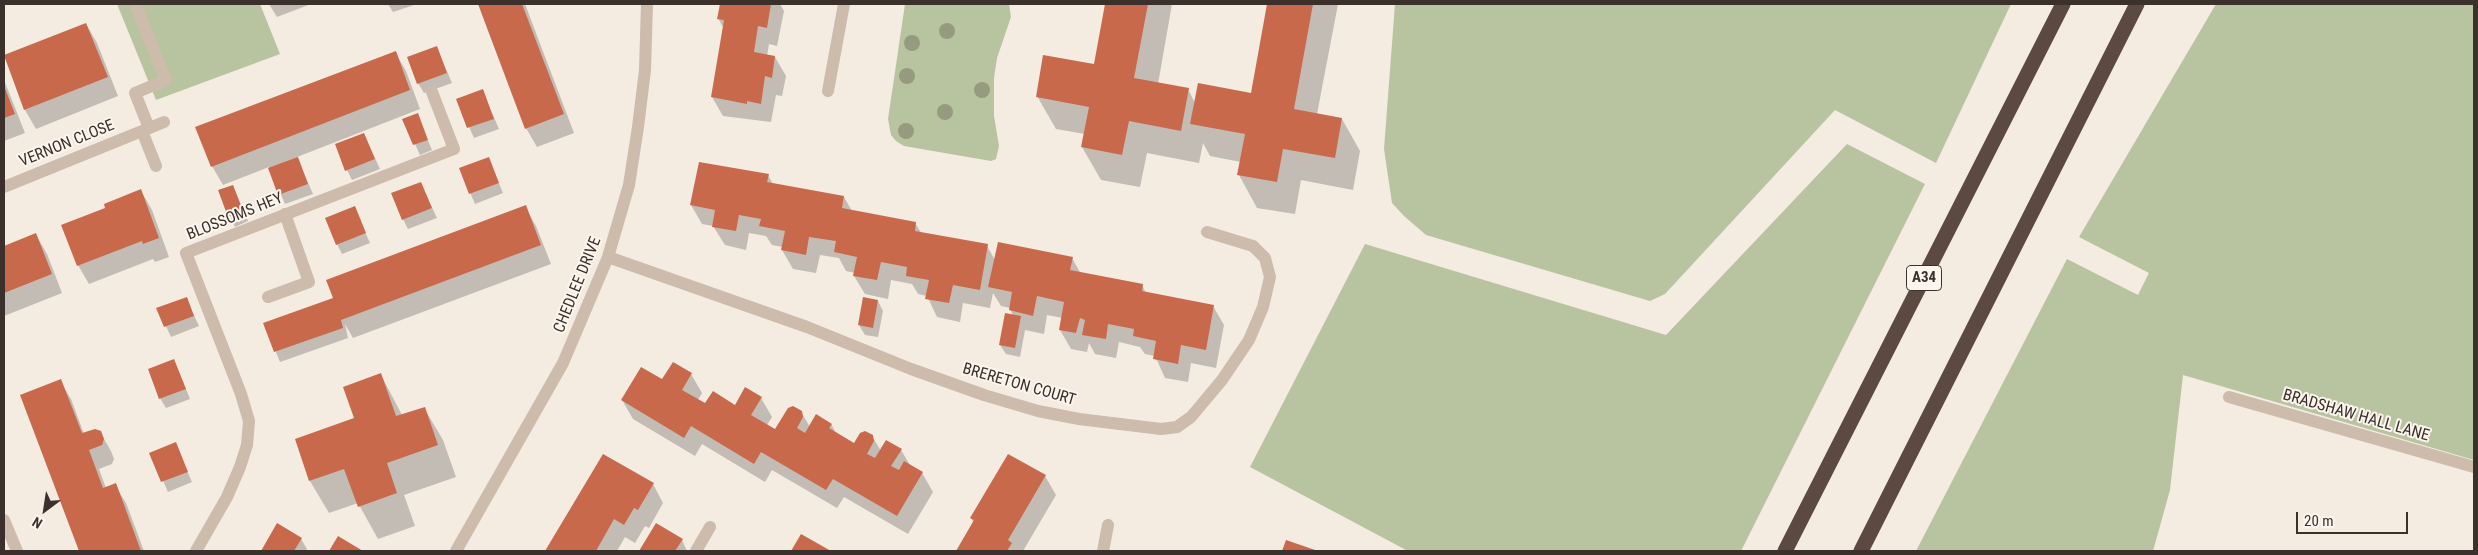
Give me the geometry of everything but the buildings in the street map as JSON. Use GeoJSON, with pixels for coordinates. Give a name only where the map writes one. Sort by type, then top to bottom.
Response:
{"type":"FeatureCollection","features":[{"type":"Feature","properties":{"kind":"highway","name":"A34"},"geometry":{"type":"LineString","coordinates":[[1785,551],[2063,4]]}},
{"type":"Feature","properties":{"kind":"highway"},"geometry":{"type":"LineString","coordinates":[[1861,551],[2137,4]]}},
{"type":"Feature","properties":{"kind":"street"},"geometry":{"type":"LineString","coordinates":[[135,4],[166,80],[135,92],[156,166]]}},
{"type":"Feature","properties":{"kind":"street","name":"CHEDLEE DRIVE"},"geometry":{"type":"LineString","coordinates":[[456,551],[563,362],[608,257],[629,185],[638,127],[645,70],[647,4]]}},
{"type":"Feature","properties":{"kind":"street"},"geometry":{"type":"LineString","coordinates":[[828,91],[844,4]]}},
{"type":"Feature","properties":{"kind":"street","name":"BLOSSOMS HEY"},"geometry":{"type":"LineString","coordinates":[[196,551],[227,497],[240,467],[247,445],[249,421],[241,394],[186,253],[454,149],[432,92]]}},
{"type":"Feature","properties":{"kind":"street","name":"VERNON CLOSE"},"geometry":{"type":"LineString","coordinates":[[4,187],[164,122]]}},
{"type":"Feature","properties":{"kind":"street"},"geometry":{"type":"LineString","coordinates":[[268,297],[309,282],[285,214]]}},
{"type":"Feature","properties":{"kind":"street","name":"BRERETON COURT"},"geometry":{"type":"LineString","coordinates":[[608,257],[798,324],[911,369],[984,394],[1038,410],[1079,419],[1161,429],[1177,427],[1191,417],[1222,380],[1249,340],[1263,307],[1270,277],[1265,258],[1253,246],[1207,232]]}},
{"type":"Feature","properties":{"kind":"street","name":"BRADSHAW HALL LANE"},"geometry":{"type":"LineString","coordinates":[[2229,396],[2474,467]]}},
{"type":"Feature","properties":{"kind":"street"},"geometry":{"type":"LineString","coordinates":[[4,520],[17,551]]}},
{"type":"Feature","properties":{"kind":"street"},"geometry":{"type":"LineString","coordinates":[[1103,551],[1108,525]]}},
{"type":"Feature","properties":{"kind":"street"},"geometry":{"type":"LineString","coordinates":[[696,551],[710,527]]}},
{"type":"Feature","properties":{"kind":"green space"},"geometry":{"type":"Polygon","coordinates":[[[117,4],[260,4],[280,54],[156,100],[117,4]]]}},
{"type":"Feature","properties":{"kind":"green space"},"geometry":{"type":"Polygon","coordinates":[[[905,4],[1009,4],[1011,17],[997,58],[994,78],[994,116],[999,146],[996,159],[991,161],[904,146],[891,135],[888,119],[905,4]]]}},
{"type":"Feature","properties":{"kind":"green space"},"geometry":{"type":"Polygon","coordinates":[[[1395,4],[2011,4],[1936,163],[1835,110],[1665,294],[1650,301],[1426,235],[1392,203],[1384,149],[1395,4]]]}},
{"type":"Feature","properties":{"kind":"green space"},"geometry":{"type":"Polygon","coordinates":[[[2216,4],[2474,4],[2474,460],[2183,375],[2170,490],[2153,551],[1916,551],[2067,259],[2138,295],[2149,273],[2079,237],[2216,4]]]}},
{"type":"Feature","properties":{"kind":"green space"},"geometry":{"type":"Polygon","coordinates":[[[1847,144],[1925,184],[1741,551],[1408,551],[1250,467],[1365,244],[1666,335],[1847,144]]]}}]}
